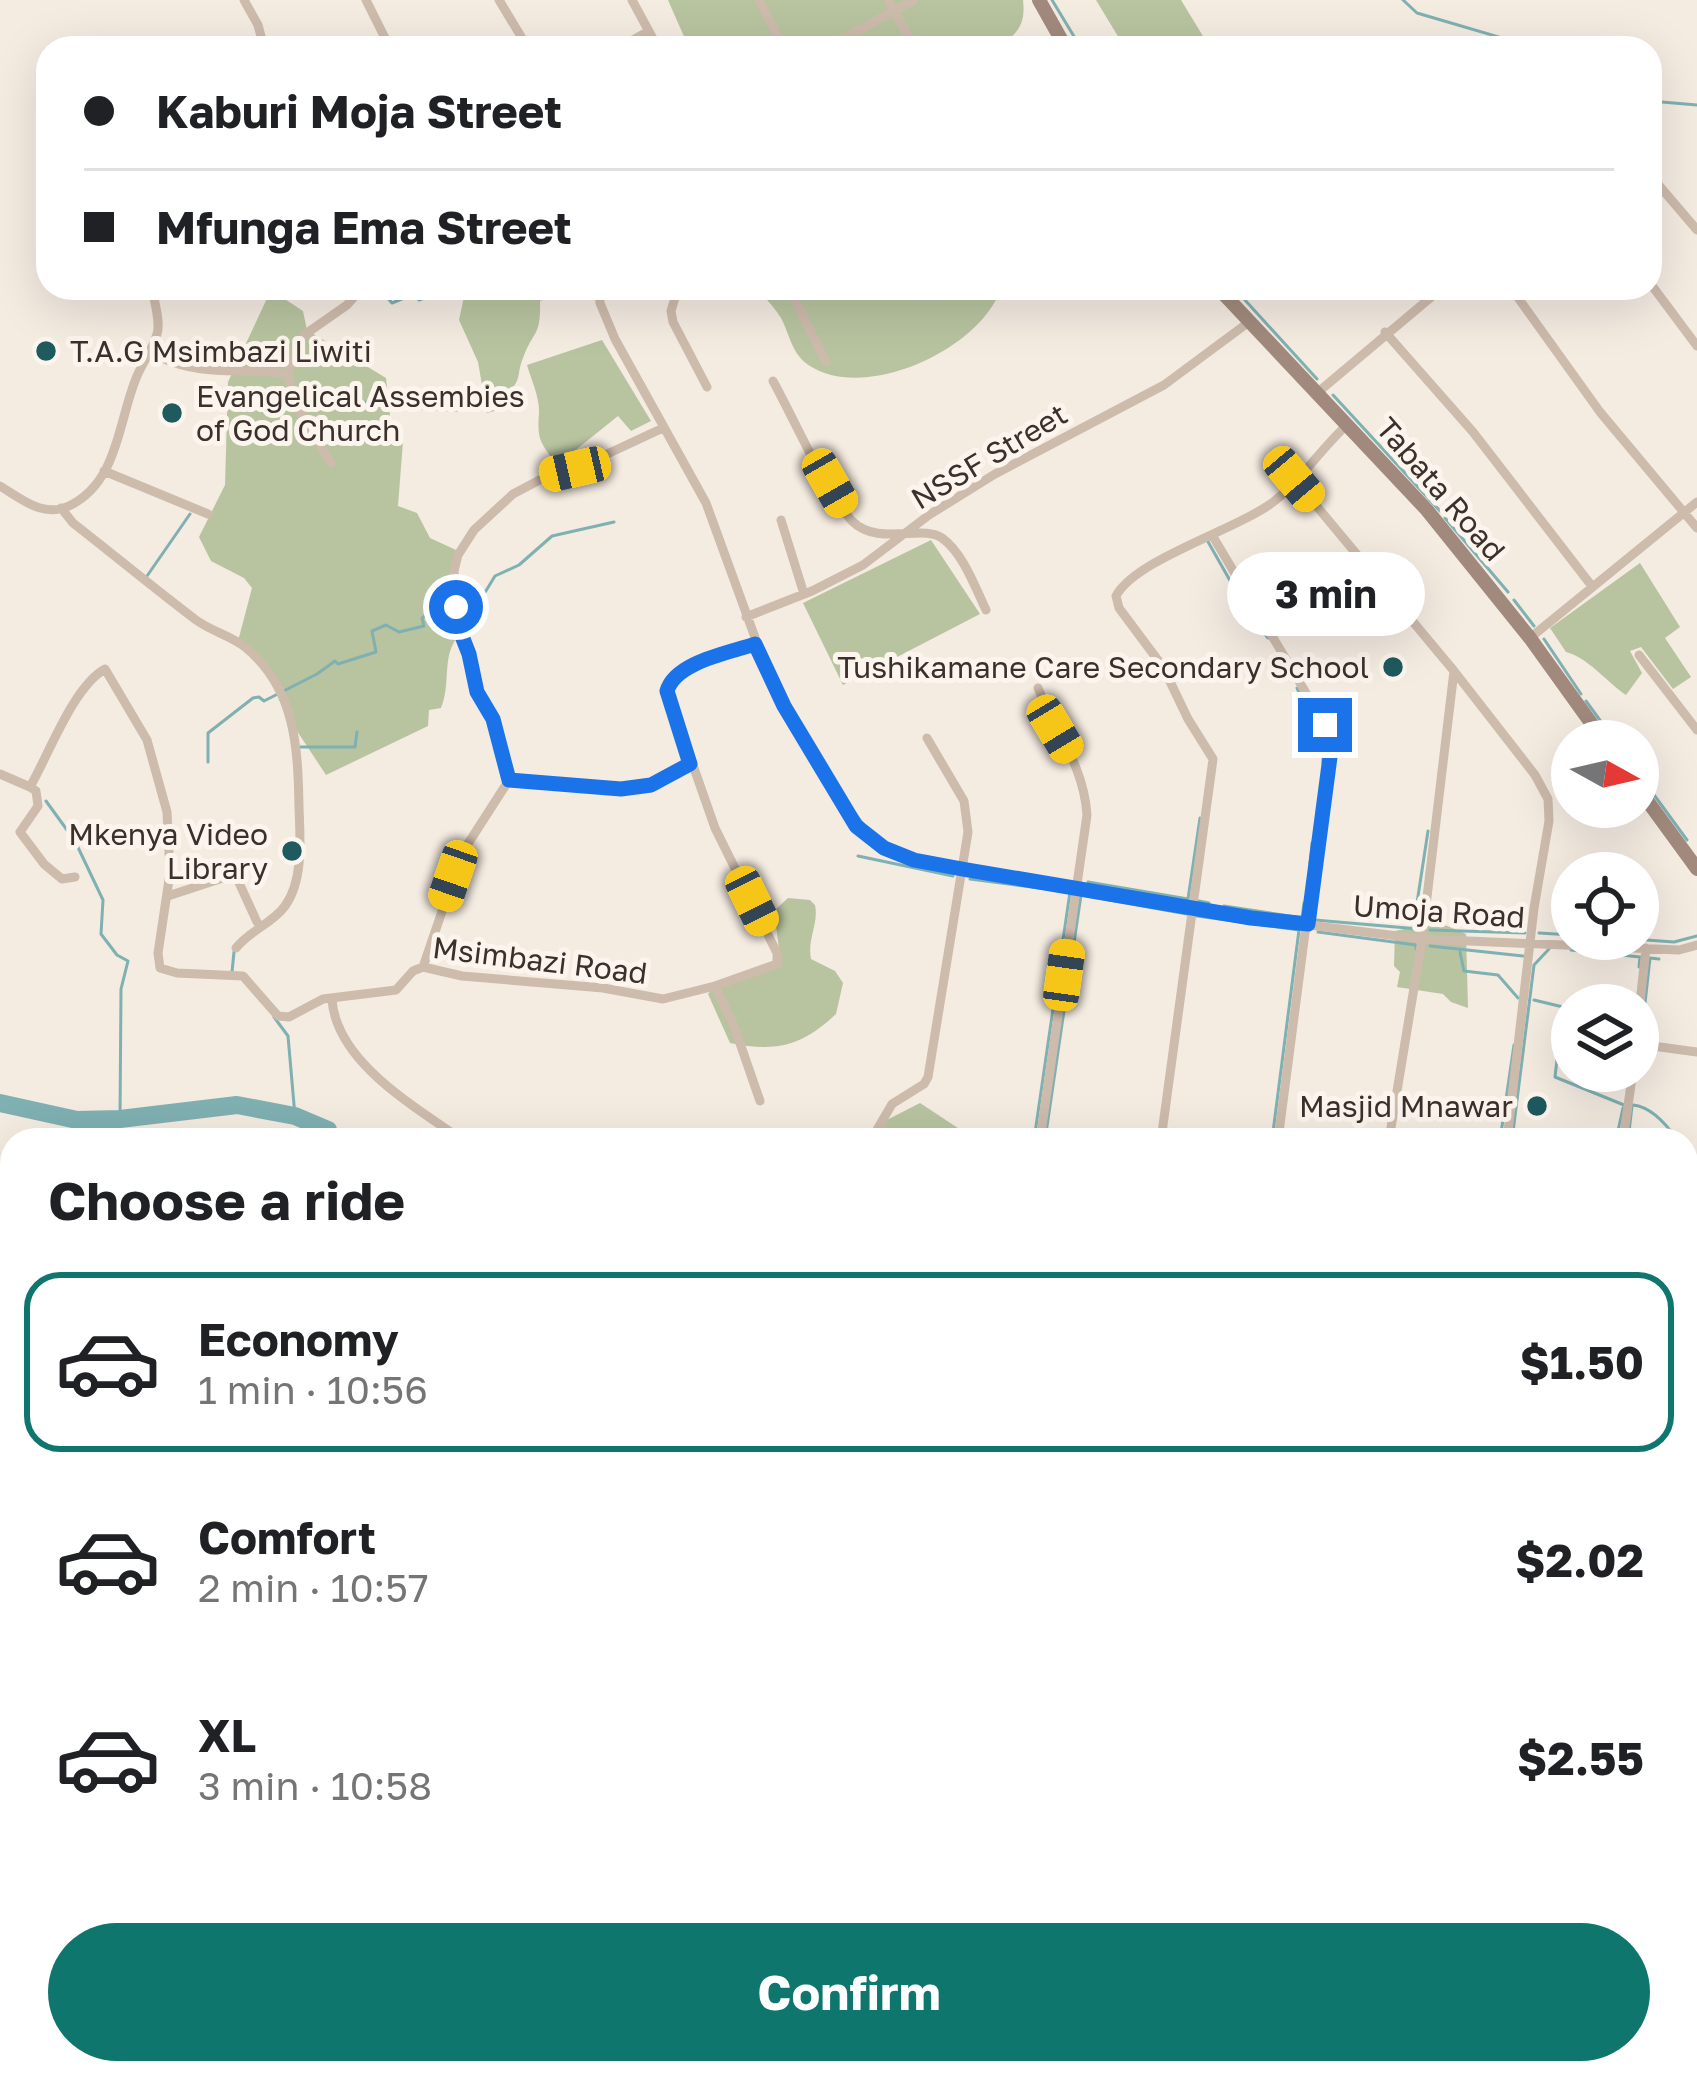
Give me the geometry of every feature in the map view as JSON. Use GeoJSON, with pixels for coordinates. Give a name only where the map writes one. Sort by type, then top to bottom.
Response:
{"type":"FeatureCollection","features":[{"type":"Feature","properties":{"kind":"main road"},"geometry":{"type":"LineString","coordinates":[[1039,0],[1059,36]]}},
{"type":"Feature","properties":{"kind":"main road","name":"Tabata Road"},"geometry":{"type":"LineString","coordinates":[[1229,300],[1457,545],[1589,720]]}},
{"type":"Feature","properties":{"kind":"main road"},"geometry":{"type":"LineString","coordinates":[[1659,817],[1697,869]]}},
{"type":"Feature","properties":{"kind":"street"},"geometry":{"type":"LineString","coordinates":[[244,0],[261,36]]}},
{"type":"Feature","properties":{"kind":"street"},"geometry":{"type":"LineString","coordinates":[[366,0],[384,36]]}},
{"type":"Feature","properties":{"kind":"street"},"geometry":{"type":"LineString","coordinates":[[499,0],[521,36]]}},
{"type":"Feature","properties":{"kind":"street"},"geometry":{"type":"LineString","coordinates":[[632,0],[652,36]]}},
{"type":"Feature","properties":{"kind":"street"},"geometry":{"type":"LineString","coordinates":[[759,0],[778,36]]}},
{"type":"Feature","properties":{"kind":"street"},"geometry":{"type":"LineString","coordinates":[[888,0],[908,36]]}},
{"type":"Feature","properties":{"kind":"street"},"geometry":{"type":"LineString","coordinates":[[849,36],[914,0]]}},
{"type":"Feature","properties":{"kind":"street"},"geometry":{"type":"LineString","coordinates":[[641,36],[650,31]]}},
{"type":"Feature","properties":{"kind":"street"},"geometry":{"type":"LineString","coordinates":[[1662,189],[1697,230]]}},
{"type":"Feature","properties":{"kind":"street"},"geometry":{"type":"LineString","coordinates":[[1662,299],[1697,346]]}},
{"type":"Feature","properties":{"kind":"street"},"geometry":{"type":"LineString","coordinates":[[0,486],[35,508],[61,508],[88,491],[119,439],[135,380],[159,326],[154,300]]}},
{"type":"Feature","properties":{"kind":"street"},"geometry":{"type":"LineString","coordinates":[[331,463],[297,407],[287,374],[304,335],[351,300]]}},
{"type":"Feature","properties":{"kind":"street","name":"Umoja Road"},"geometry":{"type":"LineString","coordinates":[[600,300],[615,339],[706,502],[755,644],[784,706],[856,826],[884,848],[914,860],[962,869],[1308,924],[1422,939],[1551,943]]}},
{"type":"Feature","properties":{"kind":"street"},"geometry":{"type":"LineString","coordinates":[[674,300],[673,322],[707,387]]}},
{"type":"Feature","properties":{"kind":"street"},"geometry":{"type":"LineString","coordinates":[[795,300],[826,362]]}},
{"type":"Feature","properties":{"kind":"street"},"geometry":{"type":"LineString","coordinates":[[1317,393],[1426,300]]}},
{"type":"Feature","properties":{"kind":"street"},"geometry":{"type":"LineString","coordinates":[[1520,300],[1600,412],[1697,528]]}},
{"type":"Feature","properties":{"kind":"street","name":"NSSF Street"},"geometry":{"type":"LineString","coordinates":[[746,617],[862,565],[995,474],[1164,385],[1249,322]]}},
{"type":"Feature","properties":{"kind":"street"},"geometry":{"type":"LineString","coordinates":[[1385,332],[1473,432],[1591,585]]}},
{"type":"Feature","properties":{"kind":"street"},"geometry":{"type":"LineString","coordinates":[[152,345],[157,356],[201,372],[287,374]]}},
{"type":"Feature","properties":{"kind":"street"},"geometry":{"type":"LineString","coordinates":[[773,381],[852,520],[881,533],[904,537],[926,532],[946,542],[986,610]]}},
{"type":"Feature","properties":{"kind":"street"},"geometry":{"type":"LineString","coordinates":[[1163,1128],[1213,759],[1163,667],[1119,608],[1116,596],[1121,587],[1160,562],[1270,505],[1348,424]]}},
{"type":"Feature","properties":{"kind":"street"},"geometry":{"type":"LineString","coordinates":[[423,967],[462,853],[509,780],[493,719],[477,692],[458,626],[454,571],[458,554],[474,530],[513,494],[663,428]]}},
{"type":"Feature","properties":{"kind":"street"},"geometry":{"type":"LineString","coordinates":[[104,471],[208,514]]}},
{"type":"Feature","properties":{"kind":"street"},"geometry":{"type":"LineString","coordinates":[[1294,479],[1454,671],[1535,775],[1548,800],[1509,1128]]}},
{"type":"Feature","properties":{"kind":"street"},"geometry":{"type":"LineString","coordinates":[[1530,638],[1697,502]]}},
{"type":"Feature","properties":{"kind":"street"},"geometry":{"type":"LineString","coordinates":[[61,508],[73,523],[202,625],[242,644],[276,680],[297,741],[300,835],[295,882],[284,907],[236,948]]}},
{"type":"Feature","properties":{"kind":"street"},"geometry":{"type":"LineString","coordinates":[[781,520],[804,594]]}},
{"type":"Feature","properties":{"kind":"street"},"geometry":{"type":"LineString","coordinates":[[1212,535],[1325,725],[1330,741],[1280,1128]]}},
{"type":"Feature","properties":{"kind":"street","name":"Msimbazi Road"},"geometry":{"type":"LineString","coordinates":[[168,896],[158,953],[160,968],[243,976],[278,1016],[295,1014],[313,1002],[396,990],[423,967],[462,976],[603,988],[662,999],[775,966],[778,959],[715,829],[667,691],[668,683],[680,672],[755,644]]}},
{"type":"Feature","properties":{"kind":"street"},"geometry":{"type":"LineString","coordinates":[[1639,655],[1697,730]]}},
{"type":"Feature","properties":{"kind":"street"},"geometry":{"type":"LineString","coordinates":[[30,787],[77,699],[99,671],[108,670],[147,740],[157,769],[169,825],[168,896],[235,874],[257,922]]}},
{"type":"Feature","properties":{"kind":"street"},"geometry":{"type":"LineString","coordinates":[[1390,1128],[1422,939],[1454,671]]}},
{"type":"Feature","properties":{"kind":"street"},"geometry":{"type":"LineString","coordinates":[[1037,688],[1085,788],[1087,814],[1042,1128]]}},
{"type":"Feature","properties":{"kind":"street"},"geometry":{"type":"LineString","coordinates":[[879,1128],[892,1104],[927,1081],[962,869],[968,814],[927,738]]}},
{"type":"Feature","properties":{"kind":"street"},"geometry":{"type":"LineString","coordinates":[[509,780],[621,789],[651,785],[690,764]]}},
{"type":"Feature","properties":{"kind":"street"},"geometry":{"type":"LineString","coordinates":[[0,774],[36,791],[38,806],[21,829],[22,836],[63,880],[75,877]]}},
{"type":"Feature","properties":{"kind":"street","name":"Umoja Road"},"geometry":{"type":"LineString","coordinates":[[1659,948],[1697,945]]}},
{"type":"Feature","properties":{"kind":"street"},"geometry":{"type":"LineString","coordinates":[[715,986],[760,1101]]}},
{"type":"Feature","properties":{"kind":"street"},"geometry":{"type":"LineString","coordinates":[[332,1000],[336,1023],[350,1048],[406,1102],[444,1128]]}},
{"type":"Feature","properties":{"kind":"street"},"geometry":{"type":"LineString","coordinates":[[1659,1047],[1697,1052]]}},
{"type":"Feature","properties":{"kind":"street"},"geometry":{"type":"LineString","coordinates":[[1625,1128],[1630,1092]]}},
{"type":"Feature","properties":{"kind":"green space"},"geometry":{"type":"Polygon","coordinates":[[[668,0],[1023,0],[1024,9],[1012,36],[684,36],[668,0]]]}},
{"type":"Feature","properties":{"kind":"green space"},"geometry":{"type":"Polygon","coordinates":[[[1096,0],[1181,0],[1203,36],[1118,36],[1096,0]]]}},
{"type":"Feature","properties":{"kind":"green space"},"geometry":{"type":"Polygon","coordinates":[[[266,300],[286,300],[303,311],[307,330],[386,378],[391,425],[400,428],[403,441],[398,506],[417,513],[430,538],[456,550],[456,639],[441,708],[429,710],[428,726],[326,775],[297,731],[276,678],[237,645],[252,588],[244,578],[211,561],[199,537],[225,485],[228,382],[266,300]]]}},
{"type":"Feature","properties":{"kind":"green space"},"geometry":{"type":"Polygon","coordinates":[[[463,300],[542,300],[538,327],[508,394],[509,407],[487,413],[478,362],[459,320],[463,300]]]}},
{"type":"Feature","properties":{"kind":"green space"},"geometry":{"type":"Polygon","coordinates":[[[767,300],[994,300],[971,331],[947,349],[890,373],[861,378],[810,366],[795,350],[781,318],[767,300]]]}},
{"type":"Feature","properties":{"kind":"green space"},"geometry":{"type":"Polygon","coordinates":[[[602,340],[651,421],[631,431],[618,416],[557,465],[541,440],[538,401],[527,365],[602,340]]]}},
{"type":"Feature","properties":{"kind":"green space"},"geometry":{"type":"Polygon","coordinates":[[[931,540],[980,614],[843,685],[803,603],[931,540]]]}},
{"type":"Feature","properties":{"kind":"green space"},"geometry":{"type":"Polygon","coordinates":[[[1640,563],[1680,627],[1665,638],[1691,677],[1673,689],[1641,647],[1630,651],[1642,673],[1626,695],[1589,664],[1566,652],[1550,628],[1640,563]]]}},
{"type":"Feature","properties":{"kind":"green space"},"geometry":{"type":"Polygon","coordinates":[[[788,898],[815,905],[811,959],[835,971],[843,983],[836,1014],[811,1034],[787,1044],[730,1043],[708,994],[724,981],[780,956],[774,911],[788,898]]]}},
{"type":"Feature","properties":{"kind":"green space"},"geometry":{"type":"Polygon","coordinates":[[[1438,922],[1466,934],[1468,1008],[1443,994],[1397,987],[1395,931],[1438,922]]]}},
{"type":"Feature","properties":{"kind":"green space"},"geometry":{"type":"Polygon","coordinates":[[[920,1103],[958,1128],[876,1128],[920,1103]]]}},
{"type":"Feature","properties":{"kind":"waterway"},"geometry":{"type":"LineString","coordinates":[[1052,0],[1074,36]]}},
{"type":"Feature","properties":{"kind":"waterway"},"geometry":{"type":"LineString","coordinates":[[1403,0],[1417,13],[1495,36]]}},
{"type":"Feature","properties":{"kind":"waterway"},"geometry":{"type":"LineString","coordinates":[[1662,102],[1697,105]]}},
{"type":"Feature","properties":{"kind":"waterway"},"geometry":{"type":"LineString","coordinates":[[389,300],[399,300]]}},
{"type":"Feature","properties":{"kind":"waterway"},"geometry":{"type":"LineString","coordinates":[[1245,300],[1317,379]]}},
{"type":"Feature","properties":{"kind":"waterway"},"geometry":{"type":"LineString","coordinates":[[1333,395],[1440,511]]}},
{"type":"Feature","properties":{"kind":"waterway"},"geometry":{"type":"LineString","coordinates":[[335,404],[388,401],[458,410]]}},
{"type":"Feature","properties":{"kind":"waterway"},"geometry":{"type":"LineString","coordinates":[[147,576],[190,514]]}},
{"type":"Feature","properties":{"kind":"waterway"},"geometry":{"type":"LineString","coordinates":[[1445,518],[1508,592]]}},
{"type":"Feature","properties":{"kind":"waterway"},"geometry":{"type":"LineString","coordinates":[[208,762],[208,733],[253,698],[264,701],[335,661],[376,652],[372,631],[386,625],[399,632],[424,626],[422,618],[434,609],[457,608],[484,594],[495,576],[519,565],[552,536],[614,522]]}},
{"type":"Feature","properties":{"kind":"waterway"},"geometry":{"type":"LineString","coordinates":[[1207,540],[1268,638]]}},
{"type":"Feature","properties":{"kind":"waterway"},"geometry":{"type":"LineString","coordinates":[[1514,600],[1534,626]]}},
{"type":"Feature","properties":{"kind":"waterway"},"geometry":{"type":"LineString","coordinates":[[1544,639],[1581,694]]}},
{"type":"Feature","properties":{"kind":"waterway"},"geometry":{"type":"LineString","coordinates":[[1297,688],[1323,747],[1323,763]]}},
{"type":"Feature","properties":{"kind":"waterway"},"geometry":{"type":"LineString","coordinates":[[1586,701],[1600,720]]}},
{"type":"Feature","properties":{"kind":"waterway"},"geometry":{"type":"LineString","coordinates":[[300,747],[355,747],[357,732]]}},
{"type":"Feature","properties":{"kind":"waterway"},"geometry":{"type":"LineString","coordinates":[[519,777],[539,778]]}},
{"type":"Feature","properties":{"kind":"waterway"},"geometry":{"type":"LineString","coordinates":[[46,801],[75,841],[103,900],[101,934],[128,961],[121,989],[120,1119]]}},
{"type":"Feature","properties":{"kind":"waterway"},"geometry":{"type":"LineString","coordinates":[[1659,802],[1687,840]]}},
{"type":"Feature","properties":{"kind":"waterway"},"geometry":{"type":"LineString","coordinates":[[850,807],[866,828]]}},
{"type":"Feature","properties":{"kind":"waterway"},"geometry":{"type":"LineString","coordinates":[[1088,882],[1188,899],[1200,818]]}},
{"type":"Feature","properties":{"kind":"waterway"},"geometry":{"type":"LineString","coordinates":[[1413,929],[1428,831]]}},
{"type":"Feature","properties":{"kind":"waterway"},"geometry":{"type":"LineString","coordinates":[[1310,864],[1312,843]]}},
{"type":"Feature","properties":{"kind":"waterway"},"geometry":{"type":"LineString","coordinates":[[858,856],[953,876]]}},
{"type":"Feature","properties":{"kind":"waterway"},"geometry":{"type":"LineString","coordinates":[[970,879],[1070,892],[1036,1128]]}},
{"type":"Feature","properties":{"kind":"waterway"},"geometry":{"type":"LineString","coordinates":[[1047,1128],[1081,895],[1187,914]]}},
{"type":"Feature","properties":{"kind":"waterway"},"geometry":{"type":"LineString","coordinates":[[1199,901],[1209,903]]}},
{"type":"Feature","properties":{"kind":"waterway"},"geometry":{"type":"LineString","coordinates":[[1224,906],[1302,918],[1304,903]]}},
{"type":"Feature","properties":{"kind":"waterway"},"geometry":{"type":"LineString","coordinates":[[1197,916],[1299,930],[1274,1128]]}},
{"type":"Feature","properties":{"kind":"waterway"},"geometry":{"type":"LineString","coordinates":[[1315,920],[1419,929]]}},
{"type":"Feature","properties":{"kind":"waterway"},"geometry":{"type":"LineString","coordinates":[[1430,930],[1525,933]]}},
{"type":"Feature","properties":{"kind":"waterway"},"geometry":{"type":"LineString","coordinates":[[1318,932],[1416,945],[1416,949]]}},
{"type":"Feature","properties":{"kind":"waterway"},"geometry":{"type":"LineString","coordinates":[[1539,933],[1551,934]]}},
{"type":"Feature","properties":{"kind":"waterway"},"geometry":{"type":"LineString","coordinates":[[1659,941],[1697,936]]}},
{"type":"Feature","properties":{"kind":"waterway"},"geometry":{"type":"LineString","coordinates":[[1430,946],[1523,956]]}},
{"type":"Feature","properties":{"kind":"waterway"},"geometry":{"type":"LineString","coordinates":[[1514,1128],[1534,965],[1549,949]]}},
{"type":"Feature","properties":{"kind":"waterway"},"geometry":{"type":"LineString","coordinates":[[232,972],[234,952]]}},
{"type":"Feature","properties":{"kind":"waterway"},"geometry":{"type":"LineString","coordinates":[[1460,952],[1464,971],[1498,975],[1518,998]]}},
{"type":"Feature","properties":{"kind":"waterway"},"geometry":{"type":"LineString","coordinates":[[1639,967],[1640,960]]}},
{"type":"Feature","properties":{"kind":"waterway"},"geometry":{"type":"LineString","coordinates":[[1647,984],[1650,960]]}},
{"type":"Feature","properties":{"kind":"waterway"},"geometry":{"type":"LineString","coordinates":[[1534,1000],[1563,1007],[1555,1077],[1624,1105]]}},
{"type":"Feature","properties":{"kind":"waterway"},"geometry":{"type":"LineString","coordinates":[[274,1017],[288,1036],[295,1116]]}},
{"type":"Feature","properties":{"kind":"waterway"},"geometry":{"type":"LineString","coordinates":[[1502,1128],[1514,1045]]}},
{"type":"Feature","properties":{"kind":"waterway"},"geometry":{"type":"LineString","coordinates":[[0,1103],[77,1120],[237,1105],[295,1116],[323,1128]]}},
{"type":"Feature","properties":{"kind":"waterway"},"geometry":{"type":"LineString","coordinates":[[1633,1105],[1652,1113],[1667,1128]]}},
{"type":"Feature","properties":{"kind":"waterway"},"geometry":{"type":"LineString","coordinates":[[1629,1128],[1632,1106]]}},
{"type":"Feature","properties":{"kind":"waterway"},"geometry":{"type":"LineString","coordinates":[[1619,1128],[1623,1108]]}},
{"type":"Feature","properties":{"kind":"place","name":"T.A.G Msimbazi Liwiti"},"geometry":{"type":"Point","coordinates":[46,351]}},
{"type":"Feature","properties":{"kind":"place","name":"Evangelical Assembies of God Church"},"geometry":{"type":"Point","coordinates":[172,413]}},
{"type":"Feature","properties":{"kind":"place","name":"Tushikamane Care Secondary School"},"geometry":{"type":"Point","coordinates":[1393,667]}},
{"type":"Feature","properties":{"kind":"place","name":"Mkenya Video Library"},"geometry":{"type":"Point","coordinates":[292,851]}},
{"type":"Feature","properties":{"kind":"place","name":"Masjid Mnawar"},"geometry":{"type":"Point","coordinates":[1537,1106]}},
{"type":"Feature","properties":{"kind":"route"},"geometry":{"type":"LineString","coordinates":[[456,607],[477,692],[493,719],[509,780],[621,789],[651,785],[690,764],[668,683],[680,672],[755,644],[784,706],[856,826],[884,848],[914,860],[1251,918],[1308,924],[1330,757],[1325,725]]}}]}
